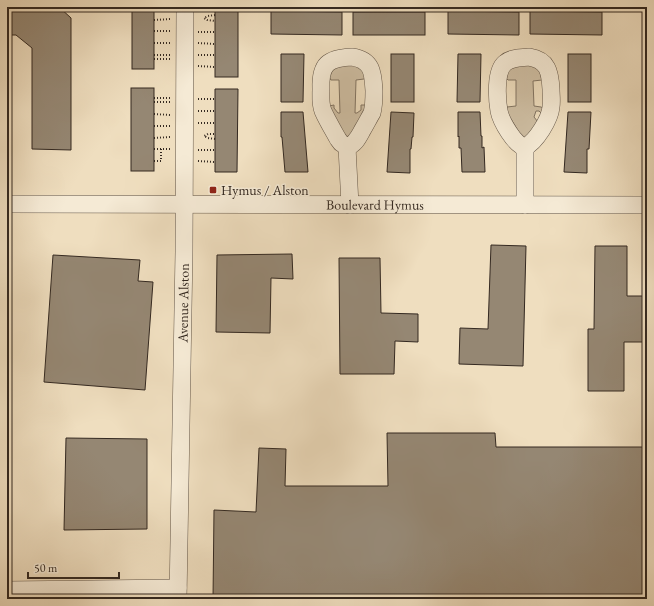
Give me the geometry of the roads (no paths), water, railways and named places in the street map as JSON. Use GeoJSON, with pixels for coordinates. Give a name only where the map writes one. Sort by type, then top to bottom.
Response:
{"type":"FeatureCollection","features":[{"type":"Feature","properties":{"kind":"street","name":"Avenue Alston"},"geometry":{"type":"LineString","coordinates":[[178,594],[184,204],[181,13]]}},
{"type":"Feature","properties":{"kind":"street"},"geometry":{"type":"LineString","coordinates":[[352,57],[361,59],[371,68],[373,76],[374,101],[372,112],[358,138],[353,144],[347,147],[338,139],[322,109],[321,80],[323,70],[328,62],[337,58],[352,57]]}},
{"type":"Feature","properties":{"kind":"street"},"geometry":{"type":"LineString","coordinates":[[529,57],[538,59],[548,69],[550,77],[551,106],[548,117],[536,139],[525,147],[522,147],[514,140],[500,115],[498,80],[500,70],[505,62],[515,58],[529,57]]}},
{"type":"Feature","properties":{"kind":"street"},"geometry":{"type":"LineString","coordinates":[[347,147],[350,205]]}},
{"type":"Feature","properties":{"kind":"street"},"geometry":{"type":"LineString","coordinates":[[525,147],[525,205]]}},
{"type":"Feature","properties":{"kind":"street","name":"Boulevard Hymus"},"geometry":{"type":"LineString","coordinates":[[7,204],[647,205]]}},
{"type":"Feature","properties":{"kind":"street"},"geometry":{"type":"LineString","coordinates":[[7,590],[178,594]]}},
{"type":"Feature","properties":{"kind":"place","name":"Hymus / Alston"},"geometry":{"type":"Point","coordinates":[213,190]}}]}
